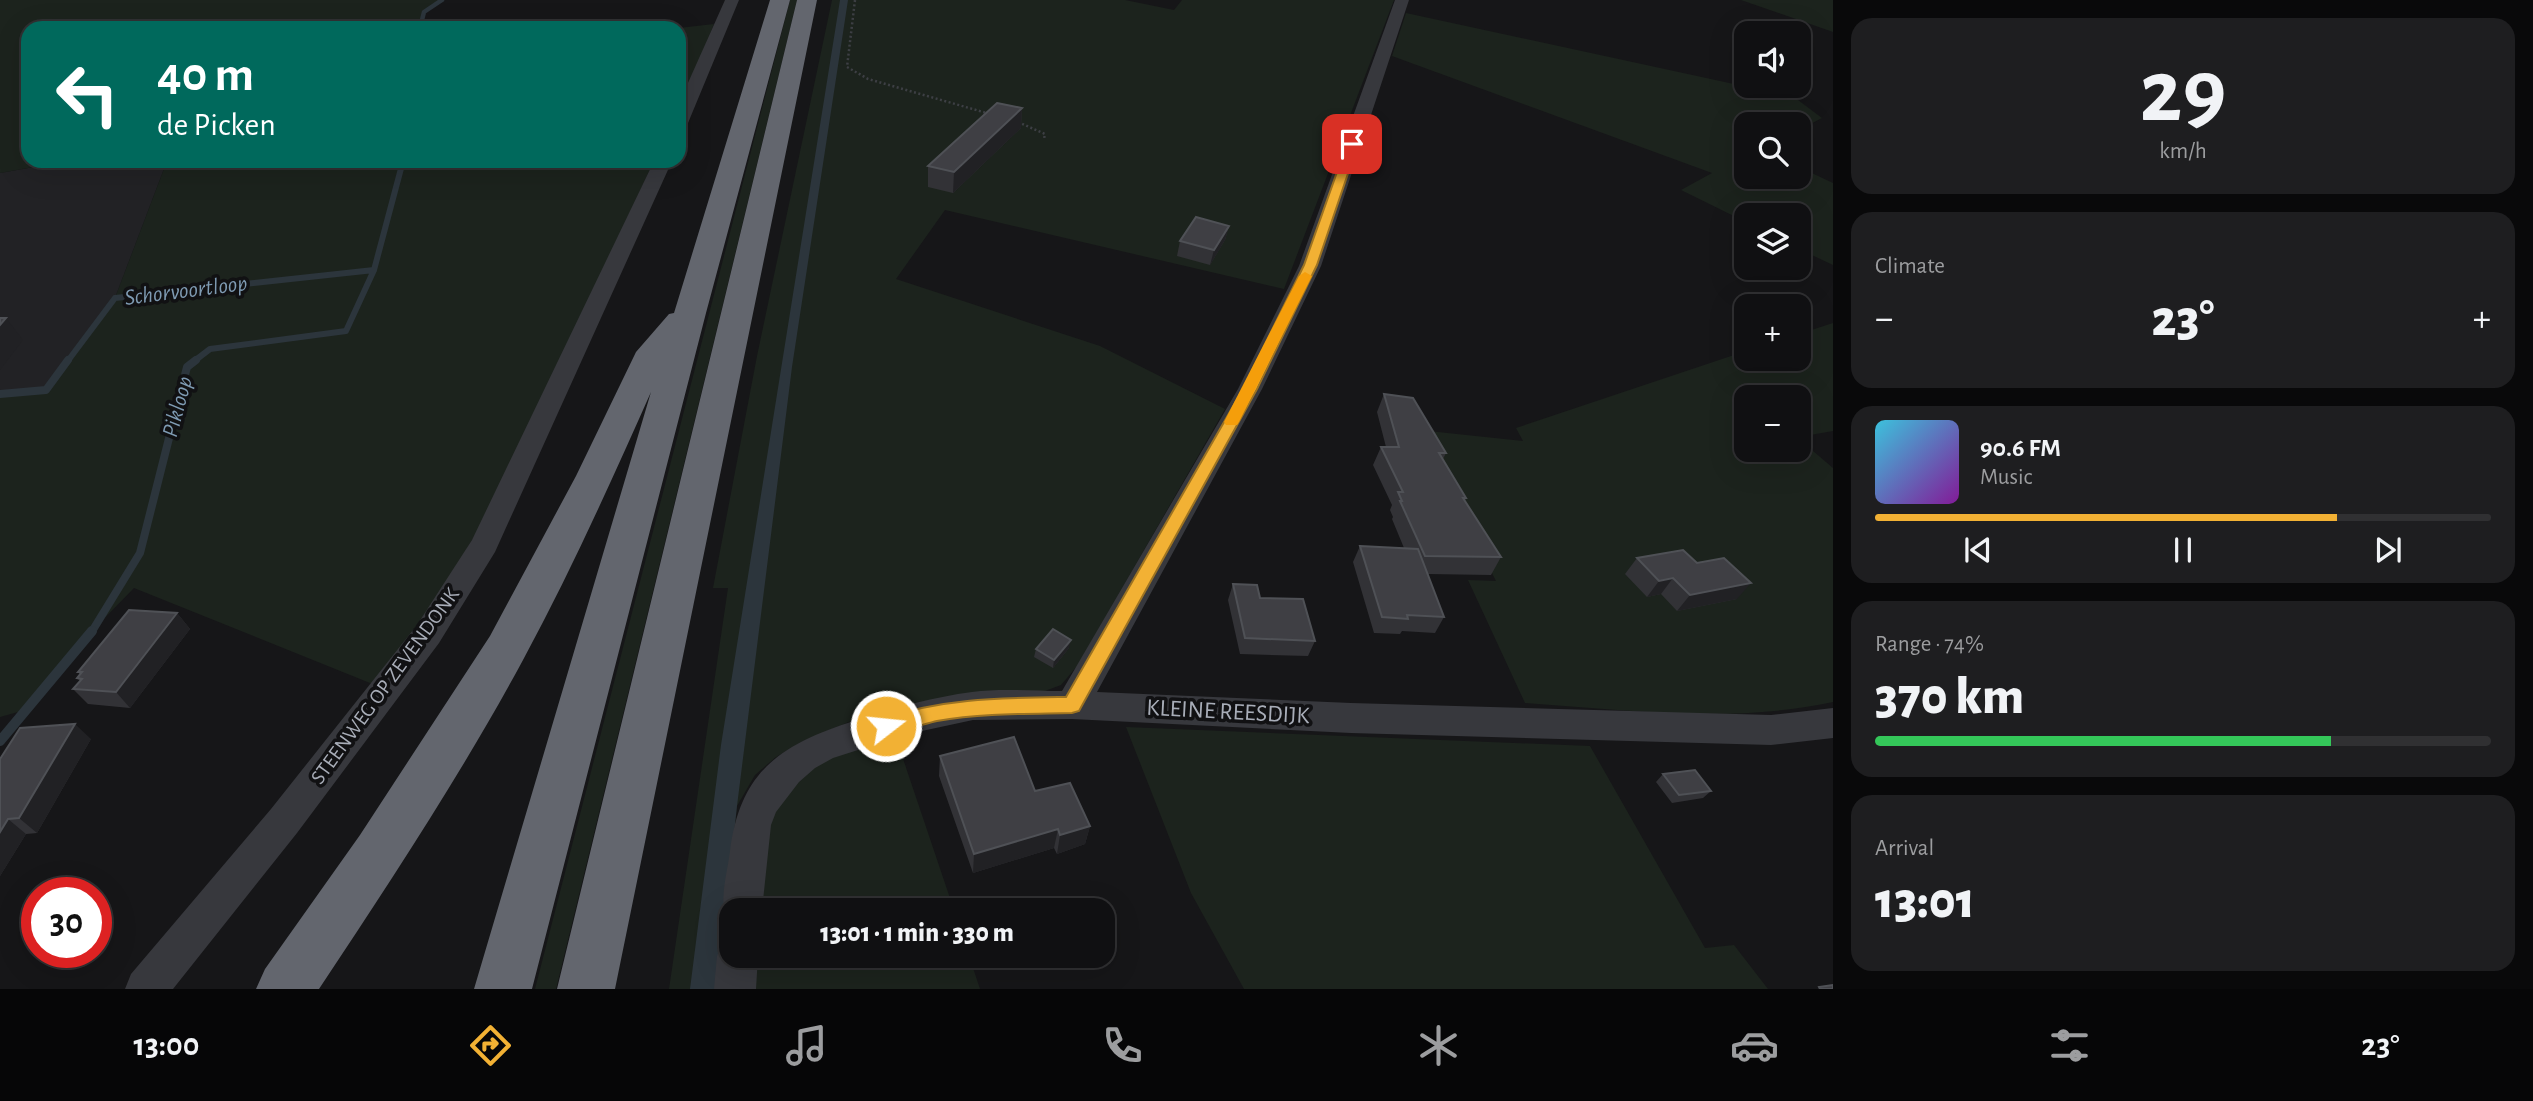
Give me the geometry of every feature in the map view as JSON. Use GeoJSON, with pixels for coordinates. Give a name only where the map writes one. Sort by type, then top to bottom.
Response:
{"type":"FeatureCollection","features":[{"type":"Feature","properties":{"kind":"highway"},"geometry":{"type":"LineString","coordinates":[[503,989],[690,313],[780,0]]}},
{"type":"Feature","properties":{"kind":"highway"},"geometry":{"type":"LineString","coordinates":[[586,989],[734,313],[807,0]]}},
{"type":"Feature","properties":{"kind":"highway"},"geometry":{"type":"LineString","coordinates":[[285,989],[379,853],[506,649],[595,476],[652,352],[690,313]]}},
{"type":"Feature","properties":{"kind":"street"},"geometry":{"type":"LineString","coordinates":[[686,108],[732,0]]}},
{"type":"Feature","properties":{"kind":"street"},"geometry":{"type":"LineString","coordinates":[[1072,705],[1250,389],[1306,275],[1402,0]]}},
{"type":"Feature","properties":{"kind":"street","name":"STEENWEG OP ZEVENDONK"},"geometry":{"type":"LineString","coordinates":[[146,989],[284,821],[428,634],[485,544],[660,168]]}},
{"type":"Feature","properties":{"kind":"street","name":"KLEINE REESDIJK"},"geometry":{"type":"LineString","coordinates":[[743,898],[752,825],[761,802],[772,785],[802,757],[823,746],[908,719],[973,706],[1072,705],[1351,718],[1771,730],[1833,723]]}},
{"type":"Feature","properties":{"kind":"street"},"geometry":{"type":"LineString","coordinates":[[735,989],[737,968]]}},
{"type":"Feature","properties":{"kind":"path"},"geometry":{"type":"LineString","coordinates":[[855,0],[847,67],[850,71],[993,115]]}},
{"type":"Feature","properties":{"kind":"path"},"geometry":{"type":"LineString","coordinates":[[1018,122],[1040,130],[1045,134],[1044,139]]}},
{"type":"Feature","properties":{"kind":"shaded area"},"geometry":{"type":"Polygon","coordinates":[[[0,0],[441,0],[424,12],[422,21],[21,21],[21,168],[28,168],[0,173],[0,0]]]}},
{"type":"Feature","properties":{"kind":"shaded area"},"geometry":{"type":"Polygon","coordinates":[[[790,0],[797,0],[556,989],[535,989],[790,0]]]}},
{"type":"Feature","properties":{"kind":"shaded area"},"geometry":{"type":"Polygon","coordinates":[[[832,0],[1125,0],[1174,10],[1182,0],[1394,0],[1284,289],[945,210],[896,279],[1100,346],[1225,409],[1078,665],[1061,685],[1042,692],[946,698],[873,712],[803,741],[776,757],[755,775],[737,806],[727,898],[719,898],[717,989],[669,989],[728,588],[713,588],[757,356],[832,0]]]}},
{"type":"Feature","properties":{"kind":"shaded area"},"geometry":{"type":"Polygon","coordinates":[[[840,0],[848,0],[792,367],[727,898],[719,898],[717,989],[690,989],[721,745],[840,0]]]}},
{"type":"Feature","properties":{"kind":"shaded area"},"geometry":{"type":"Polygon","coordinates":[[[1741,0],[1833,0],[1833,32],[1811,24],[1811,21],[1801,21],[1741,0]]]}},
{"type":"Feature","properties":{"kind":"shaded area"},"geometry":{"type":"Polygon","coordinates":[[[1406,13],[1734,84],[1734,98],[1795,98],[1822,118],[1811,124],[1811,112],[1734,112],[1734,189],[1811,189],[1811,173],[1833,183],[1833,265],[1811,255],[1811,203],[1734,203],[1734,216],[1681,190],[1712,173],[1392,56],[1406,13]]]}},
{"type":"Feature","properties":{"kind":"shaded area"},"geometry":{"type":"Polygon","coordinates":[[[714,24],[686,93],[686,27],[714,24]]]}},
{"type":"Feature","properties":{"kind":"shaded area"},"geometry":{"type":"Polygon","coordinates":[[[28,168],[164,168],[115,298],[46,390],[0,395],[0,173],[28,168]]]}},
{"type":"Feature","properties":{"kind":"shaded area"},"geometry":{"type":"Polygon","coordinates":[[[164,168],[651,168],[491,508],[435,603],[375,685],[134,588],[93,630],[25,710],[0,717],[0,395],[46,390],[115,298],[164,168]]]}},
{"type":"Feature","properties":{"kind":"shaded area"},"geometry":{"type":"Polygon","coordinates":[[[1833,323],[1833,431],[1811,435],[1811,385],[1734,385],[1734,462],[1811,462],[1811,449],[1833,468],[1833,702],[1795,709],[1718,714],[1641,712],[1525,703],[1468,580],[1496,581],[1419,430],[1523,441],[1516,428],[1734,355],[1734,371],[1811,371],[1811,330],[1833,323]]]}},
{"type":"Feature","properties":{"kind":"shaded area"},"geometry":{"type":"Polygon","coordinates":[[[1126,727],[1590,746],[1705,948],[1734,945],[1768,989],[1244,989],[1191,893],[1126,727]]]}},
{"type":"Feature","properties":{"kind":"shaded area"},"geometry":{"type":"Polygon","coordinates":[[[894,732],[950,898],[755,898],[765,811],[820,761],[894,732]]]}},
{"type":"Feature","properties":{"kind":"shaded area"},"geometry":{"type":"Polygon","coordinates":[[[750,968],[973,968],[980,989],[748,989],[750,968]]]}},
{"type":"Feature","properties":{"kind":"building"},"geometry":{"type":"Polygon","coordinates":[[[997,103],[1022,108],[954,172],[928,166],[997,103]]]}},
{"type":"Feature","properties":{"kind":"building"},"geometry":{"type":"Polygon","coordinates":[[[1196,217],[1229,226],[1214,250],[1180,241],[1196,217]]]}},
{"type":"Feature","properties":{"kind":"building"},"geometry":{"type":"Polygon","coordinates":[[[1384,394],[1413,398],[1446,453],[1439,453],[1466,498],[1463,498],[1501,557],[1425,556],[1400,501],[1398,492],[1403,492],[1381,447],[1399,447],[1384,394]]]}},
{"type":"Feature","properties":{"kind":"building"},"geometry":{"type":"Polygon","coordinates":[[[1360,546],[1418,549],[1444,617],[1382,617],[1360,546]]]}},
{"type":"Feature","properties":{"kind":"building"},"geometry":{"type":"Polygon","coordinates":[[[1683,550],[1697,563],[1724,558],[1751,583],[1690,595],[1673,578],[1659,581],[1637,558],[1683,550]]]}},
{"type":"Feature","properties":{"kind":"building"},"geometry":{"type":"Polygon","coordinates":[[[1233,584],[1257,585],[1260,598],[1303,599],[1315,641],[1245,638],[1233,584]]]}},
{"type":"Feature","properties":{"kind":"building"},"geometry":{"type":"Polygon","coordinates":[[[129,610],[177,613],[116,692],[73,689],[82,679],[77,678],[82,672],[78,672],[129,610]]]}},
{"type":"Feature","properties":{"kind":"building"},"geometry":{"type":"Polygon","coordinates":[[[1053,629],[1071,640],[1054,660],[1036,649],[1053,629]]]}},
{"type":"Feature","properties":{"kind":"building"},"geometry":{"type":"Polygon","coordinates":[[[75,724],[19,818],[8,819],[0,832],[0,759],[20,728],[75,724]]]}},
{"type":"Feature","properties":{"kind":"building"},"geometry":{"type":"Polygon","coordinates":[[[1014,737],[1035,791],[1070,783],[1090,826],[1060,835],[1058,829],[974,854],[940,756],[1014,737]]]}},
{"type":"Feature","properties":{"kind":"building"},"geometry":{"type":"Polygon","coordinates":[[[1695,770],[1711,791],[1679,795],[1663,774],[1695,770]]]}},
{"type":"Feature","properties":{"kind":"building"},"geometry":{"type":"Polygon","coordinates":[[[1833,985],[1833,989],[1819,987],[1833,985]]]}},
{"type":"Feature","properties":{"kind":"waterway","name":"Pikloop"},"geometry":{"type":"LineString","coordinates":[[422,21],[424,12],[442,0]]}},
{"type":"Feature","properties":{"kind":"waterway","name":"Pikloop"},"geometry":{"type":"LineString","coordinates":[[374,270],[401,168]]}},
{"type":"Feature","properties":{"kind":"waterway","name":"Schorvoortloop"},"geometry":{"type":"LineString","coordinates":[[67,362],[115,298],[374,270]]}},
{"type":"Feature","properties":{"kind":"waterway","name":"Pikloop"},"geometry":{"type":"LineString","coordinates":[[193,362],[210,349],[346,331],[374,270]]}},
{"type":"Feature","properties":{"kind":"waterway","name":"Schorvoortloop"},"geometry":{"type":"LineString","coordinates":[[0,394],[46,390],[68,360]]}},
{"type":"Feature","properties":{"kind":"waterway","name":"Pikloop"},"geometry":{"type":"LineString","coordinates":[[91,633],[140,553],[187,367],[196,360]]}},
{"type":"Feature","properties":{"kind":"waterway","name":"Pikloop"},"geometry":{"type":"LineString","coordinates":[[0,741],[92,631]]}},
{"type":"Feature","properties":{"kind":"slow traffic"},"geometry":{"type":"LineString","coordinates":[[1232,422],[1305,276]]}},
{"type":"Feature","properties":{"kind":"route"},"geometry":{"type":"LineString","coordinates":[[886,726],[973,706],[1072,705],[1250,389],[1310,265],[1352,144]]}}]}
